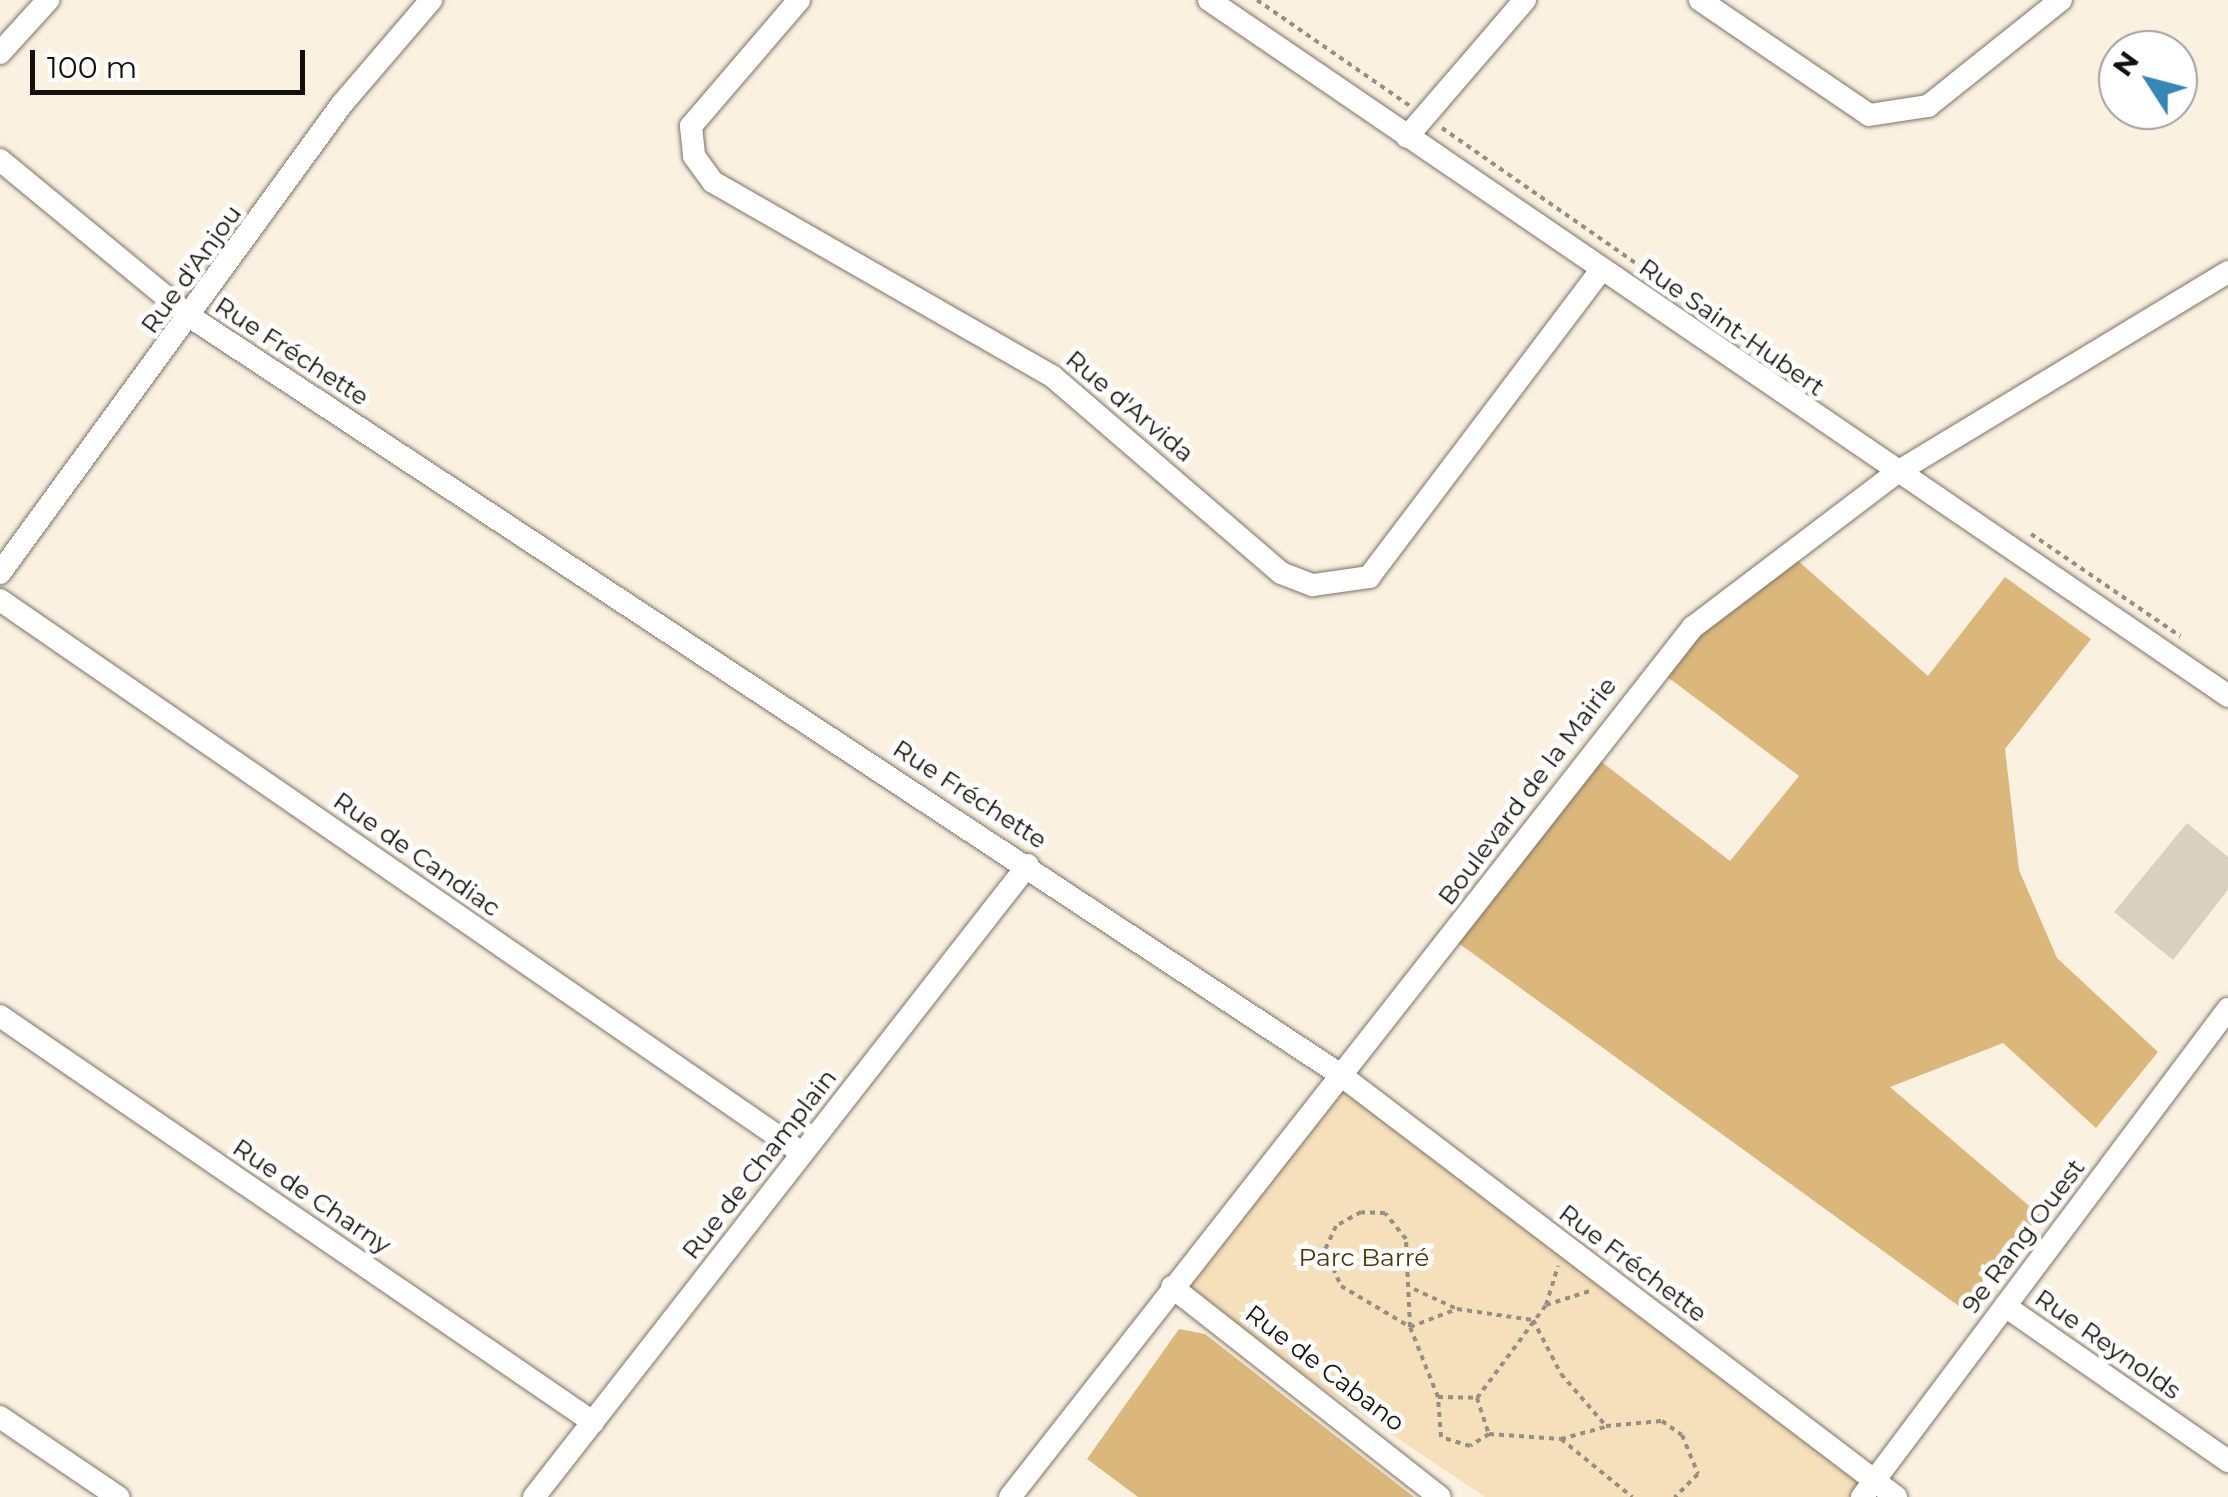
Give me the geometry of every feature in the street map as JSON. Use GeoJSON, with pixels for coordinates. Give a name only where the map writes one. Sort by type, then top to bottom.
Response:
{"type":"FeatureCollection","features":[{"type":"Feature","properties":{"kind":"street"},"geometry":{"type":"LineString","coordinates":[[0,53],[48,0]]}},
{"type":"Feature","properties":{"kind":"street","name":"Rue d'Anjou"},"geometry":{"type":"LineString","coordinates":[[0,573],[192,318],[342,104],[431,0]]}},
{"type":"Feature","properties":{"kind":"street","name":"Rue d'Arvida"},"geometry":{"type":"LineString","coordinates":[[800,0],[691,126],[694,156],[713,182],[1052,376],[1280,573],[1313,586],[1368,576],[1601,270]]}},
{"type":"Feature","properties":{"kind":"street","name":"Rue Saint-Hubert"},"geometry":{"type":"LineString","coordinates":[[1208,0],[2228,696]]}},
{"type":"Feature","properties":{"kind":"street"},"geometry":{"type":"LineString","coordinates":[[1407,136],[1525,0]]}},
{"type":"Feature","properties":{"kind":"street"},"geometry":{"type":"LineString","coordinates":[[1700,0],[1869,115],[1928,106],[2061,0]]}},
{"type":"Feature","properties":{"kind":"street","name":"Rue Fréchette"},"geometry":{"type":"LineString","coordinates":[[0,160],[192,318],[1338,1072],[1614,1283],[1868,1489],[1896,1497]]}},
{"type":"Feature","properties":{"kind":"street","name":"Boulevard de la Mairie"},"geometry":{"type":"LineString","coordinates":[[1010,1497],[1338,1072],[1693,627],[1896,473],[2228,272]]}},
{"type":"Feature","properties":{"kind":"street","name":"Rue de Candiac"},"geometry":{"type":"LineString","coordinates":[[0,600],[802,1154]]}},
{"type":"Feature","properties":{"kind":"street","name":"Rue de Champlain"},"geometry":{"type":"LineString","coordinates":[[534,1497],[1028,865]]}},
{"type":"Feature","properties":{"kind":"street","name":"9e Rang Ouest"},"geometry":{"type":"LineString","coordinates":[[1868,1489],[2228,1009]]}},
{"type":"Feature","properties":{"kind":"street","name":"Rue de Charny"},"geometry":{"type":"LineString","coordinates":[[0,1016],[593,1422]]}},
{"type":"Feature","properties":{"kind":"street","name":"Rue de Cabano"},"geometry":{"type":"LineString","coordinates":[[1172,1287],[1440,1497]]}},
{"type":"Feature","properties":{"kind":"street","name":"Rue Reynolds"},"geometry":{"type":"LineString","coordinates":[[2005,1306],[2225,1454]]}},
{"type":"Feature","properties":{"kind":"street"},"geometry":{"type":"LineString","coordinates":[[0,1417],[118,1497]]}},
{"type":"Feature","properties":{"kind":"path","name":"Rue Saint-Hubert"},"geometry":{"type":"LineString","coordinates":[[1257,0],[1744,339]]}},
{"type":"Feature","properties":{"kind":"path"},"geometry":{"type":"LineString","coordinates":[[2027,532],[2197,649]]}},
{"type":"Feature","properties":{"kind":"path"},"geometry":{"type":"LineString","coordinates":[[1456,1309],[1410,1327],[1364,1306],[1327,1269],[1336,1226],[1361,1212],[1385,1214],[1406,1239],[1414,1289],[1410,1327],[1438,1397],[1442,1437],[1470,1446],[1488,1434],[1561,1439],[1606,1426],[1662,1421],[1682,1435],[1698,1474],[1676,1497]]}},
{"type":"Feature","properties":{"kind":"path"},"geometry":{"type":"LineString","coordinates":[[1477,1398],[1546,1305],[1564,1245]]}},
{"type":"Feature","properties":{"kind":"path"},"geometry":{"type":"LineString","coordinates":[[1546,1305],[1614,1283]]}},
{"type":"Feature","properties":{"kind":"path"},"geometry":{"type":"LineString","coordinates":[[1414,1289],[1456,1309],[1533,1320]]}},
{"type":"Feature","properties":{"kind":"path"},"geometry":{"type":"LineString","coordinates":[[1533,1320],[1560,1374],[1606,1426]]}},
{"type":"Feature","properties":{"kind":"path"},"geometry":{"type":"LineString","coordinates":[[1438,1397],[1477,1398]]}},
{"type":"Feature","properties":{"kind":"path"},"geometry":{"type":"LineString","coordinates":[[1477,1398],[1488,1434]]}},
{"type":"Feature","properties":{"kind":"path"},"geometry":{"type":"LineString","coordinates":[[1561,1439],[1632,1497]]}},
{"type":"Feature","properties":{"kind":"green space","name":"Parc Barré"},"geometry":{"type":"Polygon","coordinates":[[[1338,1073],[1873,1481],[1859,1497],[1485,1497],[1172,1287],[1338,1073]]]}},
{"type":"Feature","properties":{"kind":"shaded area"},"geometry":{"type":"Polygon","coordinates":[[[1787,551],[1928,676],[2005,577],[2091,639],[2005,749],[2019,870],[2057,958],[2158,1052],[2096,1128],[2003,1043],[1890,1087],[2040,1215],[1963,1309],[1450,937],[1590,753],[1730,861],[1799,776],[1657,669],[1787,551]]]}},
{"type":"Feature","properties":{"kind":"shaded area"},"geometry":{"type":"Polygon","coordinates":[[[1179,1329],[1205,1334],[1414,1497],[1138,1497],[1087,1459],[1179,1329]]]}},
{"type":"Feature","properties":{"kind":"building"},"geometry":{"type":"Polygon","coordinates":[[[2187,823],[2228,857],[2228,890],[2173,960],[2114,912],[2187,823]]]}}]}
